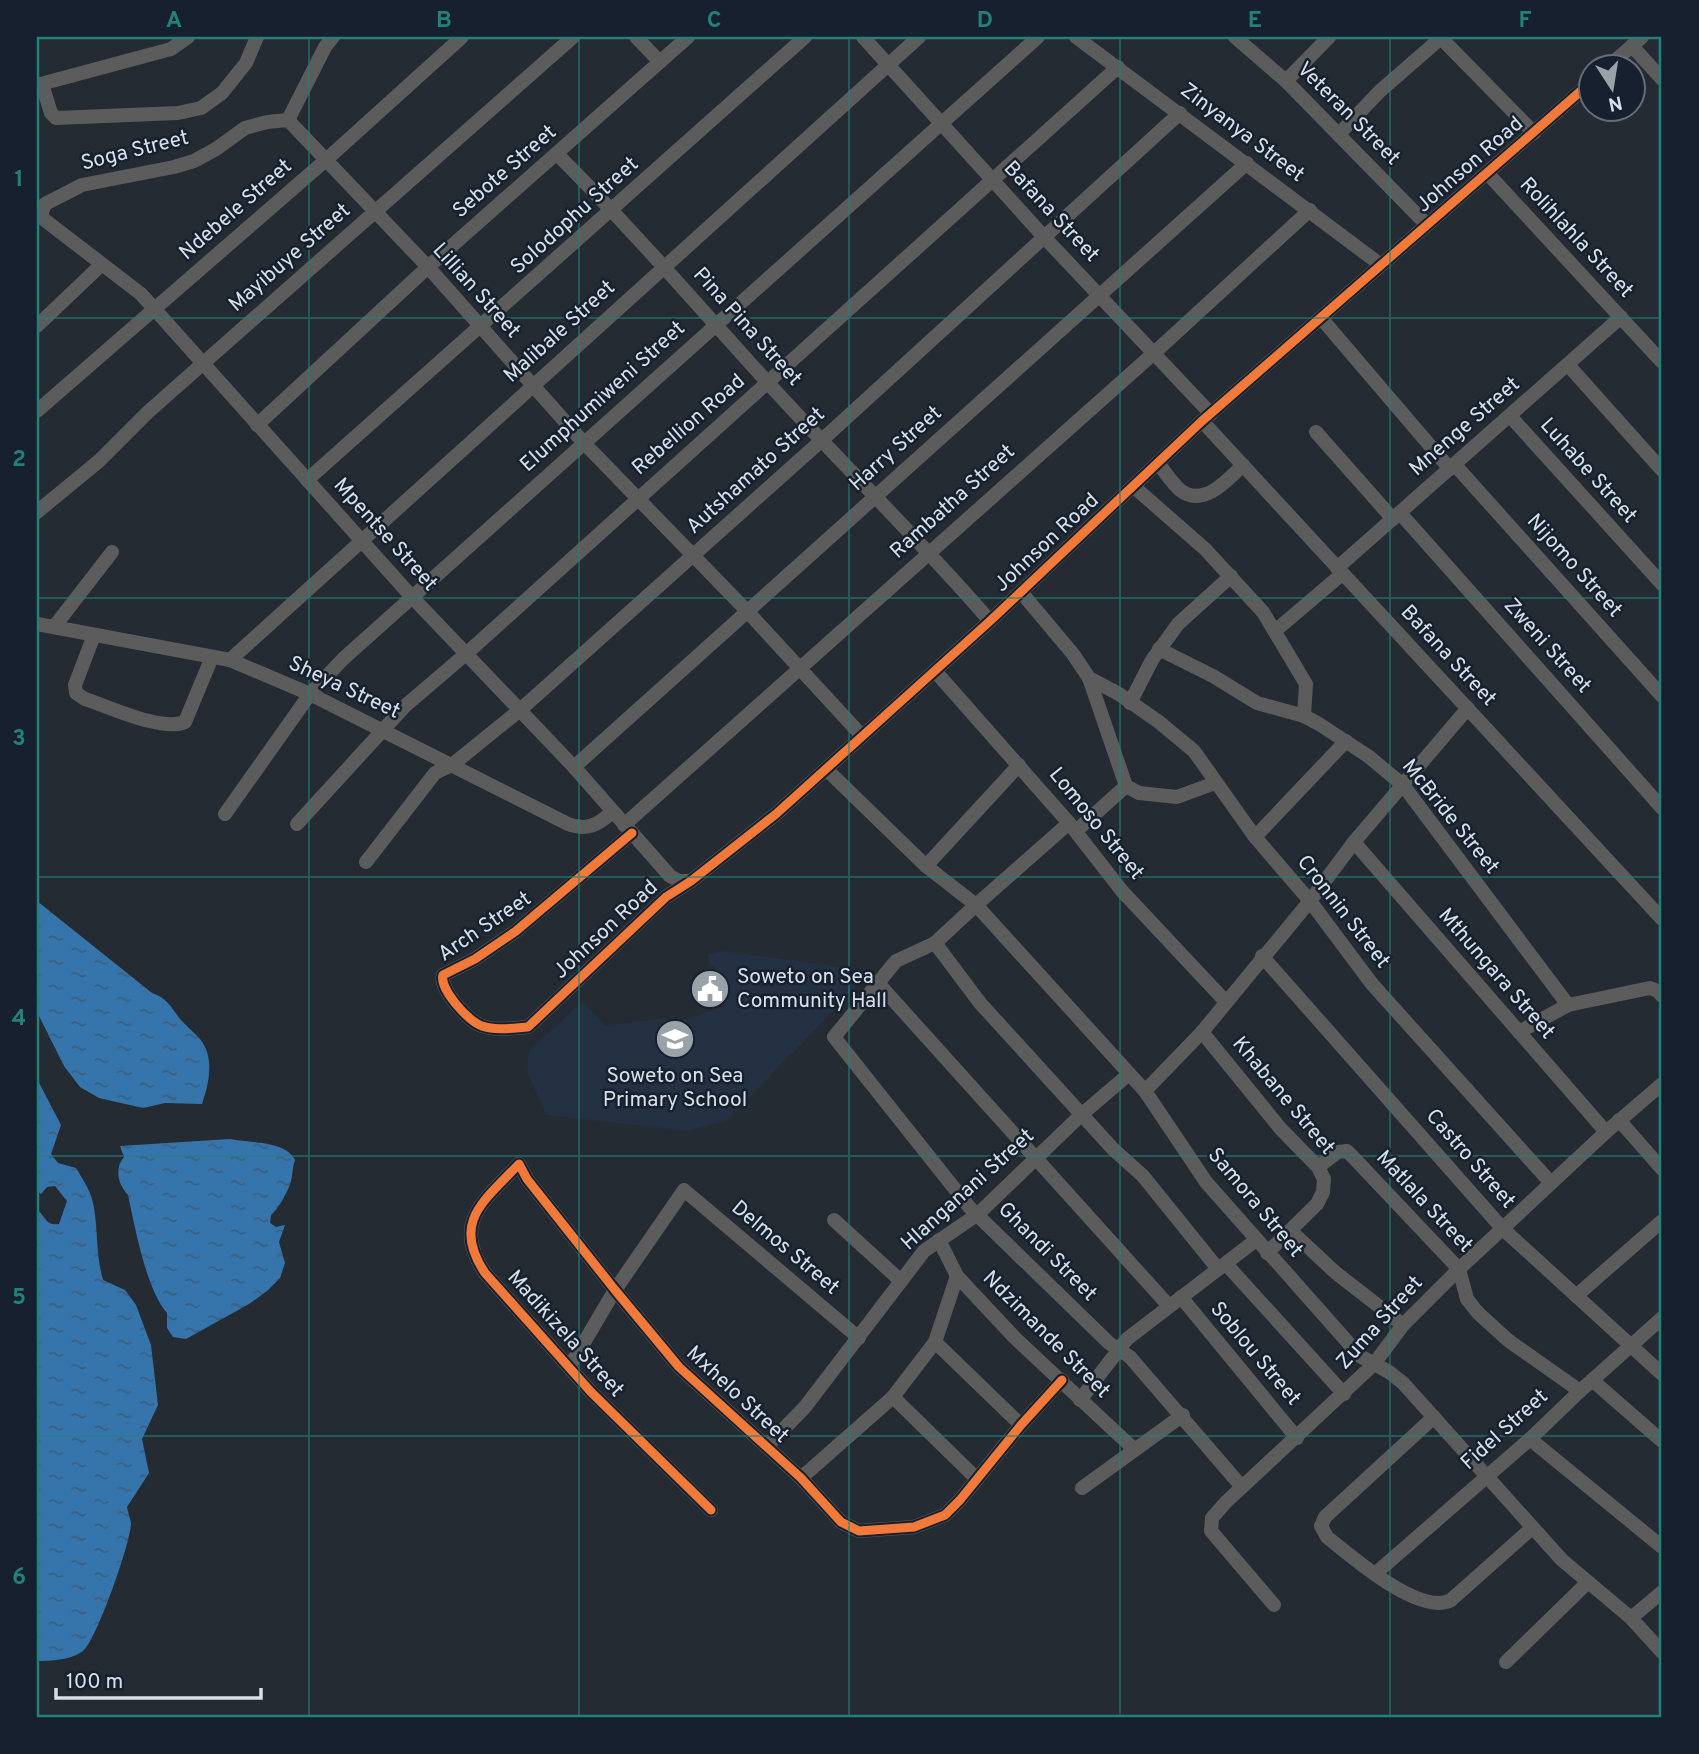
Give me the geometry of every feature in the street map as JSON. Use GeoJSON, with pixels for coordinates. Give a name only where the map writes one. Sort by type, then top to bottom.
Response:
{"type":"FeatureCollection","features":[{"type":"Feature","properties":{"kind":"street"},"geometry":{"type":"LineString","coordinates":[[188,37],[171,49],[39,85],[51,113],[56,118],[189,112],[201,108],[222,93],[246,62],[257,37]]}},
{"type":"Feature","properties":{"kind":"street"},"geometry":{"type":"LineString","coordinates":[[288,120],[325,47],[333,37]]}},
{"type":"Feature","properties":{"kind":"street","name":"Ndebele Street"},"geometry":{"type":"LineString","coordinates":[[37,411],[327,159],[461,37]]}},
{"type":"Feature","properties":{"kind":"street","name":"Mayibuye Street"},"geometry":{"type":"LineString","coordinates":[[37,512],[99,461],[148,412],[573,37]]}},
{"type":"Feature","properties":{"kind":"street"},"geometry":{"type":"LineString","coordinates":[[636,37],[660,62]]}},
{"type":"Feature","properties":{"kind":"street","name":"Sebote Street"},"geometry":{"type":"LineString","coordinates":[[257,425],[428,267],[688,37]]}},
{"type":"Feature","properties":{"kind":"street","name":"Solodophu Street"},"geometry":{"type":"LineString","coordinates":[[307,480],[805,37]]}},
{"type":"Feature","properties":{"kind":"street","name":"Bafana Street"},"geometry":{"type":"LineString","coordinates":[[863,37],[1045,238],[1154,353],[1243,465],[1662,919]]}},
{"type":"Feature","properties":{"kind":"street","name":"Malibale Street"},"geometry":{"type":"LineString","coordinates":[[230,660],[919,37]]}},
{"type":"Feature","properties":{"kind":"street","name":"Elumphumiweni Street"},"geometry":{"type":"LineString","coordinates":[[225,814],[310,694],[343,659],[1038,37]]}},
{"type":"Feature","properties":{"kind":"street","name":"Zinyanya Street"},"geometry":{"type":"LineString","coordinates":[[1076,37],[1381,265]]}},
{"type":"Feature","properties":{"kind":"street","name":"Veteran Street"},"geometry":{"type":"LineString","coordinates":[[1235,37],[1286,81],[1427,225]]}},
{"type":"Feature","properties":{"kind":"street"},"geometry":{"type":"LineString","coordinates":[[1286,81],[1329,37]]}},
{"type":"Feature","properties":{"kind":"street"},"geometry":{"type":"LineString","coordinates":[[1339,134],[1380,91],[1441,37],[1534,133]]}},
{"type":"Feature","properties":{"kind":"street"},"geometry":{"type":"LineString","coordinates":[[1637,41],[1662,79]]}},
{"type":"Feature","properties":{"kind":"street","name":"Rebellion Road"},"geometry":{"type":"LineString","coordinates":[[297,824],[405,706],[1118,67]]}},
{"type":"Feature","properties":{"kind":"street","name":"Johnson Road"},"geometry":{"type":"LineString","coordinates":[[528,1027],[666,897],[691,881],[768,821],[990,621],[1207,417],[1576,96]]}},
{"type":"Feature","properties":{"kind":"street","name":"Autshamato Street"},"geometry":{"type":"LineString","coordinates":[[366,862],[435,773],[452,765],[520,710],[822,440],[1180,113]]}},
{"type":"Feature","properties":{"kind":"street","name":"Lillian Street"},"geometry":{"type":"LineString","coordinates":[[288,120],[428,267],[584,443],[747,611],[862,736]]}},
{"type":"Feature","properties":{"kind":"street","name":"Soga Street"},"geometry":{"type":"LineString","coordinates":[[42,218],[41,212],[45,204],[82,185],[194,161],[245,128],[288,120]]}},
{"type":"Feature","properties":{"kind":"street","name":"Pina Pina Street"},"geometry":{"type":"LineString","coordinates":[[557,154],[613,210],[768,383],[929,551],[990,621]]}},
{"type":"Feature","properties":{"kind":"street","name":"Harry Street"},"geometry":{"type":"LineString","coordinates":[[573,766],[1247,163]]}},
{"type":"Feature","properties":{"kind":"street","name":"Rolihlahla Street"},"geometry":{"type":"LineString","coordinates":[[1488,174],[1662,362]]}},
{"type":"Feature","properties":{"kind":"street","name":"Rambatha Street"},"geometry":{"type":"LineString","coordinates":[[628,829],[800,667],[1310,211]]}},
{"type":"Feature","properties":{"kind":"street","name":"Mpentse Street"},"geometry":{"type":"LineString","coordinates":[[42,218],[136,289],[412,597],[573,766],[670,877],[679,881],[691,881]]}},
{"type":"Feature","properties":{"kind":"street"},"geometry":{"type":"LineString","coordinates":[[40,316],[102,265]]}},
{"type":"Feature","properties":{"kind":"street","name":"Mnenge Street"},"geometry":{"type":"LineString","coordinates":[[1275,631],[1396,516],[1621,317]]}},
{"type":"Feature","properties":{"kind":"street","name":"Nijomo Street"},"geometry":{"type":"LineString","coordinates":[[1321,318],[1452,467],[1662,696]]}},
{"type":"Feature","properties":{"kind":"street"},"geometry":{"type":"LineString","coordinates":[[1568,365],[1662,470]]}},
{"type":"Feature","properties":{"kind":"street","name":"Luhabe Street"},"geometry":{"type":"LineString","coordinates":[[1510,416],[1662,584]]}},
{"type":"Feature","properties":{"kind":"street","name":"Zweni Street"},"geometry":{"type":"LineString","coordinates":[[1316,432],[1662,808]]}},
{"type":"Feature","properties":{"kind":"street"},"geometry":{"type":"LineString","coordinates":[[1158,463],[1181,491],[1195,495],[1210,493],[1220,487],[1243,465]]}},
{"type":"Feature","properties":{"kind":"street"},"geometry":{"type":"LineString","coordinates":[[1133,486],[1205,549],[1257,604],[1306,684],[1304,716]]}},
{"type":"Feature","properties":{"kind":"street"},"geometry":{"type":"LineString","coordinates":[[54,627],[112,552]]}},
{"type":"Feature","properties":{"kind":"street"},"geometry":{"type":"LineString","coordinates":[[1130,703],[1159,649],[1194,608],[1231,576]]}},
{"type":"Feature","properties":{"kind":"street"},"geometry":{"type":"LineString","coordinates":[[1021,592],[1073,654],[1089,678],[1126,786],[1139,793],[1177,797],[1215,783]]}},
{"type":"Feature","properties":{"kind":"street","name":"Sheya Street"},"geometry":{"type":"LineString","coordinates":[[37,624],[230,660],[385,730],[439,761],[576,827],[597,824],[612,811]]}},
{"type":"Feature","properties":{"kind":"street"},"geometry":{"type":"LineString","coordinates":[[94,635],[75,685],[76,693],[85,699],[159,723],[176,725],[185,722],[212,657]]}},
{"type":"Feature","properties":{"kind":"street","name":"McBride Street"},"geometry":{"type":"LineString","coordinates":[[1159,649],[1213,676],[1267,708],[1304,716],[1346,741],[1403,785],[1568,1005]]}},
{"type":"Feature","properties":{"kind":"street","name":"Lomoso Street"},"geometry":{"type":"LineString","coordinates":[[935,671],[1072,827],[1122,891],[1226,1002]]}},
{"type":"Feature","properties":{"kind":"street","name":"Cronnin Street"},"geometry":{"type":"LineString","coordinates":[[1089,678],[1130,703],[1189,746],[1255,836],[1310,901],[1372,984],[1551,1183]]}},
{"type":"Feature","properties":{"kind":"street"},"geometry":{"type":"LineString","coordinates":[[1145,1091],[1202,1032],[1310,901],[1354,842],[1468,708]]}},
{"type":"Feature","properties":{"kind":"street"},"geometry":{"type":"LineString","coordinates":[[1255,836],[1346,741]]}},
{"type":"Feature","properties":{"kind":"street"},"geometry":{"type":"LineString","coordinates":[[926,866],[1019,765]]}},
{"type":"Feature","properties":{"kind":"street","name":"Samora Street"},"geometry":{"type":"LineString","coordinates":[[826,769],[926,866],[976,905],[1145,1091],[1206,1182],[1360,1356],[1395,1377],[1562,1560],[1631,1618],[1662,1652]]}},
{"type":"Feature","properties":{"kind":"street"},"geometry":{"type":"LineString","coordinates":[[877,982],[896,961],[935,943],[976,905],[1126,786]]}},
{"type":"Feature","properties":{"kind":"street","name":"Arch Street"},"geometry":{"type":"LineString","coordinates":[[528,1027],[496,1029],[478,1025],[449,995],[443,986],[443,975],[475,959],[516,931],[628,829]]}},
{"type":"Feature","properties":{"kind":"street","name":"Mthungara Street"},"geometry":{"type":"LineString","coordinates":[[1354,842],[1606,1132]]}},
{"type":"Feature","properties":{"kind":"street"},"geometry":{"type":"LineString","coordinates":[[935,943],[980,1003],[1081,1115],[1143,1176],[1222,1266],[1344,1394]]}},
{"type":"Feature","properties":{"kind":"street","name":"Castro Street"},"geometry":{"type":"LineString","coordinates":[[1262,956],[1503,1229],[1662,1374]]}},
{"type":"Feature","properties":{"kind":"street","name":"Ghandi Street"},"geometry":{"type":"LineString","coordinates":[[877,982],[834,1037],[965,1203],[1109,1343],[1130,1357],[1183,1415],[1242,1487]]}},
{"type":"Feature","properties":{"kind":"street","name":"Soblou Street"},"geometry":{"type":"LineString","coordinates":[[877,982],[1035,1159],[1175,1301],[1297,1438]]}},
{"type":"Feature","properties":{"kind":"street"},"geometry":{"type":"LineString","coordinates":[[1519,1032],[1568,1005],[1650,988],[1662,996]]}},
{"type":"Feature","properties":{"kind":"street","name":"Khabane Street"},"geometry":{"type":"LineString","coordinates":[[1202,1032],[1280,1128],[1318,1167],[1324,1185],[1321,1198],[1310,1214],[1267,1253]]}},
{"type":"Feature","properties":{"kind":"street","name":"Hlanganani Street"},"geometry":{"type":"LineString","coordinates":[[767,1446],[805,1407],[923,1251],[978,1214],[1081,1115],[1129,1074]]}},
{"type":"Feature","properties":{"kind":"street","name":"Zuma Street"},"geometry":{"type":"LineString","coordinates":[[1274,1605],[1211,1531],[1212,1518],[1374,1364],[1403,1325],[1459,1269],[1619,1120],[1662,1084]]}},
{"type":"Feature","properties":{"kind":"street"},"geometry":{"type":"LineString","coordinates":[[1619,1120],[1662,1169]]}},
{"type":"Feature","properties":{"kind":"street","name":"Matlala Street"},"geometry":{"type":"LineString","coordinates":[[1318,1167],[1338,1152],[1346,1151],[1459,1269],[1467,1299],[1478,1313],[1509,1341],[1580,1391]]}},
{"type":"Feature","properties":{"kind":"street","name":"Mxhelo Street"},"geometry":{"type":"LineString","coordinates":[[519,1164],[527,1180],[679,1367],[801,1478],[841,1521],[859,1531],[914,1527],[936,1520],[951,1510],[1021,1424],[1062,1380]]}},
{"type":"Feature","properties":{"kind":"street","name":"Madikizela Street"},"geometry":{"type":"LineString","coordinates":[[519,1164],[478,1208],[470,1231],[475,1259],[591,1392],[711,1510]]}},
{"type":"Feature","properties":{"kind":"street","name":"Delmos Street"},"geometry":{"type":"LineString","coordinates":[[615,1290],[684,1190],[859,1338]]}},
{"type":"Feature","properties":{"kind":"street"},"geometry":{"type":"LineString","coordinates":[[834,1220],[901,1281]]}},
{"type":"Feature","properties":{"kind":"street"},"geometry":{"type":"LineString","coordinates":[[1576,1296],[1662,1220]]}},
{"type":"Feature","properties":{"kind":"street"},"geometry":{"type":"LineString","coordinates":[[1291,1231],[1336,1273],[1403,1325]]}},
{"type":"Feature","properties":{"kind":"street","name":"Ndzimande Street"},"geometry":{"type":"LineString","coordinates":[[939,1240],[957,1276],[1015,1338],[1135,1450]]}},
{"type":"Feature","properties":{"kind":"street"},"geometry":{"type":"LineString","coordinates":[[1080,1400],[1134,1333],[1256,1240]]}},
{"type":"Feature","properties":{"kind":"street"},"geometry":{"type":"LineString","coordinates":[[801,1478],[893,1397],[935,1342],[957,1276]]}},
{"type":"Feature","properties":{"kind":"street"},"geometry":{"type":"LineString","coordinates":[[570,1366],[615,1290]]}},
{"type":"Feature","properties":{"kind":"street","name":"Fidel Street"},"geometry":{"type":"LineString","coordinates":[[1376,1573],[1662,1318]]}},
{"type":"Feature","properties":{"kind":"street"},"geometry":{"type":"LineString","coordinates":[[935,1342],[1021,1424]]}},
{"type":"Feature","properties":{"kind":"street"},"geometry":{"type":"LineString","coordinates":[[1592,1380],[1662,1441]]}},
{"type":"Feature","properties":{"kind":"street"},"geometry":{"type":"LineString","coordinates":[[893,1397],[977,1479]]}},
{"type":"Feature","properties":{"kind":"street"},"geometry":{"type":"LineString","coordinates":[[1082,1488],[1183,1415]]}},
{"type":"Feature","properties":{"kind":"street"},"geometry":{"type":"LineString","coordinates":[[1434,1417],[1334,1507],[1322,1522],[1322,1530],[1327,1537],[1407,1594],[1432,1603],[1445,1604],[1532,1528]]}},
{"type":"Feature","properties":{"kind":"street"},"geometry":{"type":"LineString","coordinates":[[1530,1438],[1662,1547]]}},
{"type":"Feature","properties":{"kind":"street"},"geometry":{"type":"LineString","coordinates":[[1506,1662],[1587,1583]]}},
{"type":"Feature","properties":{"kind":"street"},"geometry":{"type":"LineString","coordinates":[[1631,1618],[1662,1592]]}},
{"type":"Feature","properties":{"kind":"shaded area","name":"Soweto on Sea Primary School"},"geometry":{"type":"Polygon","coordinates":[[[724,951],[861,970],[867,976],[727,1121],[688,1131],[546,1115],[527,1071],[529,1051],[583,1001],[605,1026],[666,1018],[677,1022],[724,1007],[714,966],[710,966],[708,954],[724,951]]]}},
{"type":"Feature","properties":{"kind":"water"},"geometry":{"type":"Polygon","coordinates":[[[37,901],[152,993],[165,1000],[200,1039],[205,1046],[209,1062],[202,1104],[165,1103],[143,1108],[99,1098],[80,1087],[64,1066],[37,1012],[37,901]]]}},
{"type":"Feature","properties":{"kind":"water"},"geometry":{"type":"Polygon","coordinates":[[[37,1079],[61,1125],[51,1154],[58,1163],[76,1168],[91,1197],[103,1280],[125,1290],[136,1305],[151,1345],[158,1405],[142,1439],[149,1473],[127,1507],[131,1523],[130,1533],[97,1628],[84,1650],[74,1656],[37,1661],[37,1210],[48,1222],[59,1224],[67,1201],[55,1186],[47,1187],[41,1194],[37,1191],[37,1079]]]}},
{"type":"Feature","properties":{"kind":"water"},"geometry":{"type":"Polygon","coordinates":[[[230,1139],[276,1146],[284,1149],[295,1160],[289,1188],[271,1215],[270,1223],[276,1227],[285,1225],[279,1242],[285,1263],[280,1278],[249,1304],[186,1339],[173,1337],[167,1328],[167,1313],[147,1274],[128,1195],[120,1181],[118,1171],[124,1157],[120,1146],[230,1139]]]}},
{"type":"Feature","properties":{"kind":"cycle path"},"geometry":{"type":"LineString","coordinates":[[632,833],[516,931],[475,959],[443,975],[450,996],[470,1018],[482,1026],[493,1028],[528,1027],[666,897],[691,881],[776,814],[990,621],[1202,421],[1576,95]]}},
{"type":"Feature","properties":{"kind":"cycle path"},"geometry":{"type":"LineString","coordinates":[[711,1510],[591,1392],[485,1273],[475,1255],[471,1240],[476,1213],[494,1189],[519,1164],[527,1179],[679,1367],[801,1478],[841,1522],[859,1531],[914,1527],[945,1515],[1062,1380]]}},
{"type":"Feature","properties":{"kind":"place","name":"Soweto on Sea Community Hall"},"geometry":{"type":"Point","coordinates":[710,989]}},
{"type":"Feature","properties":{"kind":"place","name":"Soweto on Sea Primary School"},"geometry":{"type":"Point","coordinates":[675,1039]}}]}
